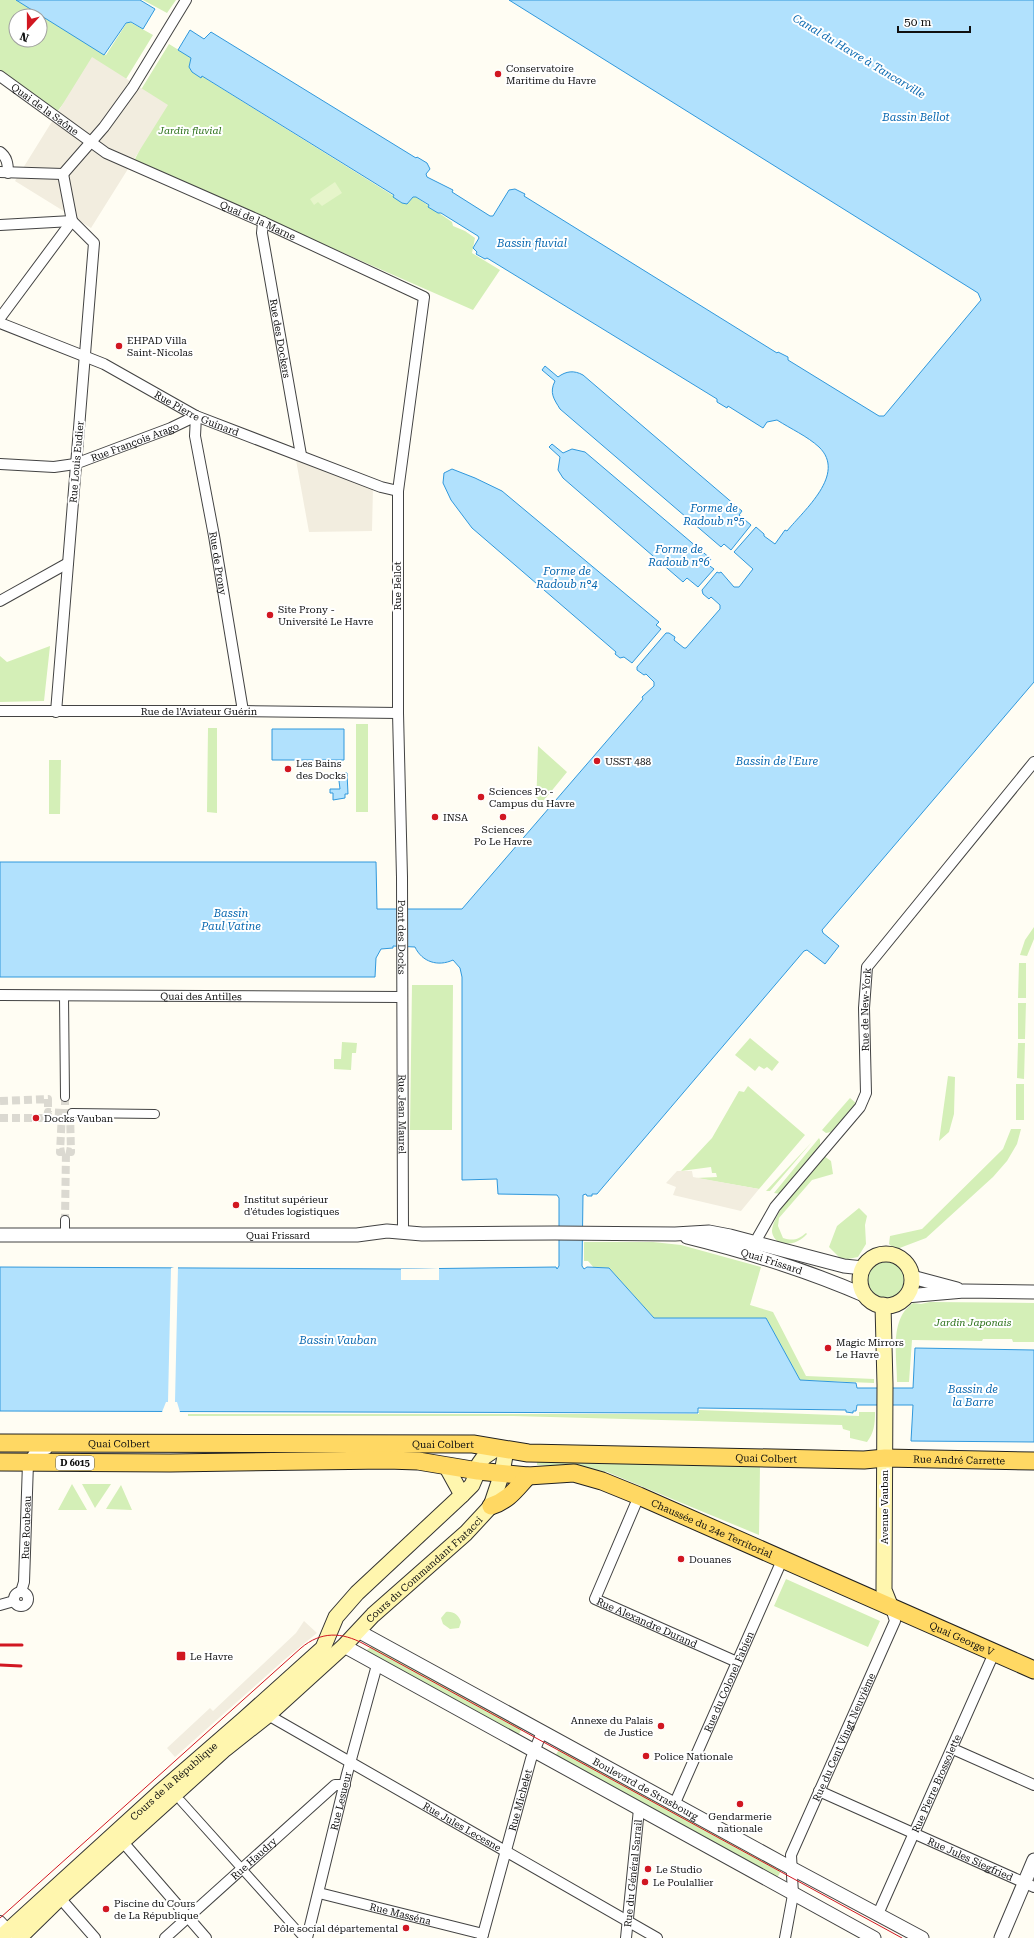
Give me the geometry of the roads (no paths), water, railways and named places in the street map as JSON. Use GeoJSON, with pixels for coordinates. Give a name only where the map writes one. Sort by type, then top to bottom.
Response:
{"type":"FeatureCollection","features":[{"type":"Feature","properties":{"kind":"main road"},"geometry":{"type":"LineString","coordinates":[[891,1254],[905,1262],[912,1277],[909,1291],[906,1296],[896,1304],[883,1306],[874,1303],[866,1296],[860,1283],[863,1268],[870,1259],[876,1256],[891,1254]]}},
{"type":"Feature","properties":{"kind":"main road","name":"Avenue Vauban"},"geometry":{"type":"LineString","coordinates":[[883,1306],[885,1385],[884,1590],[890,1606]]}},
{"type":"Feature","properties":{"kind":"main road","name":"Quai Colbert"},"geometry":{"type":"LineString","coordinates":[[0,1443],[465,1444],[530,1454],[864,1460],[885,1458]]}},
{"type":"Feature","properties":{"kind":"main road"},"geometry":{"type":"LineString","coordinates":[[117,1443],[141,1462]]}},
{"type":"Feature","properties":{"kind":"main road"},"geometry":{"type":"LineString","coordinates":[[364,1635],[336,1617],[357,1592],[472,1485],[478,1471],[479,1464],[484,1457],[502,1449],[502,1473],[491,1506]]}},
{"type":"Feature","properties":{"kind":"main road","name":"Rue André Carrette"},"geometry":{"type":"LineString","coordinates":[[885,1458],[1034,1461]]}},
{"type":"Feature","properties":{"kind":"main road","name":"Quai Colbert"},"geometry":{"type":"LineString","coordinates":[[0,1462],[387,1460],[418,1461],[478,1471],[528,1476]]}},
{"type":"Feature","properties":{"kind":"main road"},"geometry":{"type":"LineString","coordinates":[[446,1466],[462,1495]]}},
{"type":"Feature","properties":{"kind":"main road","name":"Chaussée du 24e Territorial"},"geometry":{"type":"LineString","coordinates":[[528,1476],[574,1474],[602,1481],[783,1558],[890,1606]]}},
{"type":"Feature","properties":{"kind":"main road"},"geometry":{"type":"LineString","coordinates":[[491,1506],[504,1502],[528,1476]]}},
{"type":"Feature","properties":{"kind":"main road","name":"Cours du Commandant Fratacci"},"geometry":{"type":"LineString","coordinates":[[364,1635],[373,1615],[466,1533],[491,1506]]}},
{"type":"Feature","properties":{"kind":"main road","name":"Quai George V"},"geometry":{"type":"LineString","coordinates":[[890,1606],[1034,1670]]}},
{"type":"Feature","properties":{"kind":"main road","name":"Cours de la République"},"geometry":{"type":"LineString","coordinates":[[9,1933],[159,1793],[324,1648],[336,1617]]}},
{"type":"Feature","properties":{"kind":"main road"},"geometry":{"type":"LineString","coordinates":[[330,1634],[344,1646]]}},
{"type":"Feature","properties":{"kind":"main road","name":"Cours de la République"},"geometry":{"type":"LineString","coordinates":[[9,1933],[60,1898],[225,1749],[268,1715],[344,1646],[364,1635]]}},
{"type":"Feature","properties":{"kind":"street"},"geometry":{"type":"LineString","coordinates":[[63,174],[104,127],[133,87],[186,0]]}},
{"type":"Feature","properties":{"kind":"street","name":"Quai de la Saône"},"geometry":{"type":"LineString","coordinates":[[0,76],[91,143]]}},
{"type":"Feature","properties":{"kind":"street","name":"Quai de la Marne"},"geometry":{"type":"LineString","coordinates":[[91,143],[106,153],[263,222],[424,297]]}},
{"type":"Feature","properties":{"kind":"street"},"geometry":{"type":"LineString","coordinates":[[0,152],[5,155],[6,170],[63,174]]}},
{"type":"Feature","properties":{"kind":"street"},"geometry":{"type":"LineString","coordinates":[[0,318],[72,221],[63,174]]}},
{"type":"Feature","properties":{"kind":"street"},"geometry":{"type":"LineString","coordinates":[[0,225],[72,221]]}},
{"type":"Feature","properties":{"kind":"street","name":"Rue Louis Eudier"},"geometry":{"type":"LineString","coordinates":[[56,712],[94,243],[72,221]]}},
{"type":"Feature","properties":{"kind":"street","name":"Rue des Dockers"},"geometry":{"type":"LineString","coordinates":[[263,222],[262,233],[301,455]]}},
{"type":"Feature","properties":{"kind":"street","name":"Rue Bellot"},"geometry":{"type":"LineString","coordinates":[[402,877],[398,713],[398,491],[424,297]]}},
{"type":"Feature","properties":{"kind":"street","name":"Rue Pierre Guinard"},"geometry":{"type":"LineString","coordinates":[[0,323],[104,364],[196,416],[301,455],[381,487],[398,491]]}},
{"type":"Feature","properties":{"kind":"street","name":"Rue François Arago"},"geometry":{"type":"LineString","coordinates":[[0,464],[54,467],[75,464],[171,428],[196,416]]}},
{"type":"Feature","properties":{"kind":"street","name":"Rue de Prony"},"geometry":{"type":"LineString","coordinates":[[196,416],[195,436],[214,536],[243,711]]}},
{"type":"Feature","properties":{"kind":"street"},"geometry":{"type":"LineString","coordinates":[[0,602],[68,562]]}},
{"type":"Feature","properties":{"kind":"street","name":"Rue de l'Aviateur Guérin"},"geometry":{"type":"LineString","coordinates":[[0,711],[243,711],[398,713]]}},
{"type":"Feature","properties":{"kind":"street","name":"Rue de New-York"},"geometry":{"type":"LineString","coordinates":[[755,1249],[758,1237],[775,1207],[860,1107],[864,1100],[866,1093],[864,1008],[867,967],[1034,762]]}},
{"type":"Feature","properties":{"kind":"street","name":"Pont des Docks"},"geometry":{"type":"LineString","coordinates":[[402,877],[402,997]]}},
{"type":"Feature","properties":{"kind":"street","name":"Quai des Antilles"},"geometry":{"type":"LineString","coordinates":[[0,995],[402,997]]}},
{"type":"Feature","properties":{"kind":"street"},"geometry":{"type":"LineString","coordinates":[[64,996],[65,1097]]}},
{"type":"Feature","properties":{"kind":"street","name":"Rue Jean Maurel"},"geometry":{"type":"LineString","coordinates":[[402,997],[403,1232]]}},
{"type":"Feature","properties":{"kind":"street"},"geometry":{"type":"LineString","coordinates":[[72,1113],[155,1114]]}},
{"type":"Feature","properties":{"kind":"street"},"geometry":{"type":"LineString","coordinates":[[65,1220],[65,1236]]}},
{"type":"Feature","properties":{"kind":"street","name":"Quai Frissard"},"geometry":{"type":"LineString","coordinates":[[0,1236],[302,1236],[403,1232],[422,1234],[555,1232],[675,1234],[844,1266],[863,1268]]}},
{"type":"Feature","properties":{"kind":"street","name":"Quai Frissard"},"geometry":{"type":"LineString","coordinates":[[755,1249],[866,1296]]}},
{"type":"Feature","properties":{"kind":"street"},"geometry":{"type":"LineString","coordinates":[[912,1277],[964,1291]]}},
{"type":"Feature","properties":{"kind":"street"},"geometry":{"type":"LineString","coordinates":[[906,1296],[964,1291],[1034,1292]]}},
{"type":"Feature","properties":{"kind":"street"},"geometry":{"type":"LineString","coordinates":[[28,1463],[36,1450],[49,1449],[64,1443]]}},
{"type":"Feature","properties":{"kind":"street","name":"Rue Roubeau"},"geometry":{"type":"LineString","coordinates":[[0,1604],[14,1601],[20,1606],[26,1603],[27,1596],[21,1592],[24,1582],[28,1463]]}},
{"type":"Feature","properties":{"kind":"street","name":"Rue Alexandre Durand"},"geometry":{"type":"LineString","coordinates":[[639,1496],[595,1599],[737,1662]]}},
{"type":"Feature","properties":{"kind":"street","name":"Rue du Colonel Fabien"},"geometry":{"type":"LineString","coordinates":[[674,1805],[783,1558]]}},
{"type":"Feature","properties":{"kind":"street","name":"Rue du Cent Vingt Neuvième"},"geometry":{"type":"LineString","coordinates":[[785,1938],[793,1895],[791,1855],[895,1621],[890,1606]]}},
{"type":"Feature","properties":{"kind":"street","name":"Boulevard de Strasbourg"},"geometry":{"type":"LineString","coordinates":[[364,1635],[674,1805],[922,1938]]}},
{"type":"Feature","properties":{"kind":"street","name":"Boulevard de Strasbourg"},"geometry":{"type":"LineString","coordinates":[[344,1646],[793,1895],[874,1938]]}},
{"type":"Feature","properties":{"kind":"street","name":"Rue Pierre Brossolette"},"geometry":{"type":"LineString","coordinates":[[878,1914],[953,1749],[994,1653]]}},
{"type":"Feature","properties":{"kind":"street","name":"Rue Lesueur"},"geometry":{"type":"LineString","coordinates":[[307,1938],[377,1665]]}},
{"type":"Feature","properties":{"kind":"street","name":"Rue Jules Lecesne"},"geometry":{"type":"LineString","coordinates":[[268,1715],[351,1764],[657,1938]]}},
{"type":"Feature","properties":{"kind":"street","name":"Rue Michelet"},"geometry":{"type":"LineString","coordinates":[[482,1936],[534,1751],[542,1732]]}},
{"type":"Feature","properties":{"kind":"street"},"geometry":{"type":"LineString","coordinates":[[953,1749],[1034,1785]]}},
{"type":"Feature","properties":{"kind":"street","name":"Rue Haudry"},"geometry":{"type":"LineString","coordinates":[[165,1938],[335,1785],[345,1785]]}},
{"type":"Feature","properties":{"kind":"street","name":"Rue Jules Siegfried"},"geometry":{"type":"LineString","coordinates":[[819,1791],[1029,1885]]}},
{"type":"Feature","properties":{"kind":"street"},"geometry":{"type":"LineString","coordinates":[[181,1801],[241,1870],[304,1938]]}},
{"type":"Feature","properties":{"kind":"street","name":"Rue du Général Sarrail"},"geometry":{"type":"LineString","coordinates":[[626,1938],[639,1809]]}},
{"type":"Feature","properties":{"kind":"street"},"geometry":{"type":"LineString","coordinates":[[122,1842],[206,1938]]}},
{"type":"Feature","properties":{"kind":"street"},"geometry":{"type":"LineString","coordinates":[[1001,1938],[1029,1885],[1034,1860]]}},
{"type":"Feature","properties":{"kind":"street","name":"Rue Masséna"},"geometry":{"type":"LineString","coordinates":[[319,1893],[482,1936]]}},
{"type":"Feature","properties":{"kind":"street"},"geometry":{"type":"LineString","coordinates":[[60,1898],[95,1938]]}},
{"type":"Feature","properties":{"kind":"water"},"geometry":{"type":"Polygon","coordinates":[[[16,0],[140,0],[155,9],[143,29],[131,22],[126,23],[104,55],[48,20],[48,8],[29,8],[16,0]]]}},
{"type":"Feature","properties":{"kind":"water"},"geometry":{"type":"Polygon","coordinates":[[[509,0],[1034,0],[1034,682],[822,930],[823,933],[839,946],[825,964],[807,950],[804,951],[597,1194],[592,1194],[592,1196],[587,1196],[586,1194],[583,1195],[582,1266],[584,1269],[587,1267],[609,1268],[654,1318],[766,1318],[800,1380],[856,1383],[857,1388],[913,1388],[915,1348],[1034,1350],[1034,1442],[911,1441],[913,1405],[857,1405],[856,1411],[853,1411],[853,1413],[846,1412],[846,1410],[698,1408],[698,1413],[0,1411],[0,1267],[401,1269],[556,1267],[557,1269],[559,1266],[559,1198],[557,1195],[498,1194],[497,1179],[462,1180],[462,977],[460,968],[453,960],[442,963],[431,962],[426,960],[415,947],[393,946],[393,948],[381,949],[376,958],[375,977],[0,977],[0,862],[376,862],[377,909],[462,909],[643,699],[642,697],[654,686],[654,682],[646,674],[644,675],[637,670],[637,667],[666,633],[669,633],[675,637],[674,640],[686,648],[720,609],[720,605],[711,597],[709,599],[703,594],[702,590],[717,572],[721,572],[734,587],[739,587],[753,569],[734,552],[756,527],[764,534],[764,536],[775,544],[785,530],[787,531],[820,491],[826,480],[828,469],[826,458],[819,447],[804,436],[777,420],[767,422],[763,428],[728,406],[727,408],[717,402],[717,399],[487,258],[485,259],[476,254],[477,252],[473,248],[479,238],[478,236],[441,213],[438,213],[428,207],[429,205],[416,197],[413,197],[407,204],[402,203],[393,197],[394,195],[202,76],[201,78],[192,72],[189,67],[191,58],[178,50],[190,30],[204,39],[211,32],[416,158],[417,157],[427,163],[430,169],[426,174],[427,177],[453,190],[452,192],[490,216],[493,216],[509,190],[515,189],[525,194],[524,196],[777,353],[778,352],[788,357],[788,360],[879,416],[884,416],[981,300],[978,293],[509,0]]]}},
{"type":"Feature","properties":{"kind":"water","name":"Forme de Radoub n°5"},"geometry":{"type":"Polygon","coordinates":[[[545,366],[558,377],[564,373],[570,372],[576,372],[583,375],[742,511],[739,515],[751,525],[731,550],[724,544],[721,547],[560,409],[552,392],[555,381],[542,370],[545,366]]]}},
{"type":"Feature","properties":{"kind":"water","name":"Forme de Radoub n°6"},"geometry":{"type":"Polygon","coordinates":[[[552,444],[563,453],[572,449],[585,452],[711,559],[707,564],[714,569],[698,587],[687,578],[683,582],[563,478],[558,470],[560,457],[549,447],[552,444]]]}},
{"type":"Feature","properties":{"kind":"water","name":"Forme de Radoub n°4"},"geometry":{"type":"Polygon","coordinates":[[[452,469],[502,491],[659,622],[656,625],[661,629],[632,663],[624,657],[620,658],[615,654],[616,652],[472,528],[451,500],[443,483],[444,473],[452,469]]]}},
{"type":"Feature","properties":{"kind":"water"},"geometry":{"type":"Polygon","coordinates":[[[272,729],[344,729],[344,760],[272,760],[272,729]]]}},
{"type":"Feature","properties":{"kind":"water"},"geometry":{"type":"Polygon","coordinates":[[[338,773],[347,773],[348,794],[345,794],[345,798],[333,800],[333,793],[330,793],[330,789],[340,789],[338,773]]]}},
{"type":"Feature","properties":{"kind":"tunnel"},"geometry":{"type":"LineString","coordinates":[[65,1097],[65,1113]]}},
{"type":"Feature","properties":{"kind":"tunnel"},"geometry":{"type":"LineString","coordinates":[[0,1101],[48,1099],[48,1112]]}},
{"type":"Feature","properties":{"kind":"tunnel"},"geometry":{"type":"LineString","coordinates":[[0,1118],[47,1118],[48,1112],[65,1113]]}},
{"type":"Feature","properties":{"kind":"tunnel"},"geometry":{"type":"LineString","coordinates":[[62,1113],[60,1152],[66,1151],[65,1220]]}},
{"type":"Feature","properties":{"kind":"tunnel"},"geometry":{"type":"LineString","coordinates":[[66,1151],[71,1152],[70,1113]]}},
{"type":"Feature","properties":{"kind":"tram line"},"geometry":{"type":"LineString","coordinates":[[0,1918],[301,1648],[316,1639],[332,1635],[348,1637],[364,1644],[902,1938]]}},
{"type":"Feature","properties":{"kind":"railway"},"geometry":{"type":"LineString","coordinates":[[0,1645],[22,1645]]}},
{"type":"Feature","properties":{"kind":"railway"},"geometry":{"type":"LineString","coordinates":[[0,1665],[21,1666]]}},
{"type":"Feature","properties":{"kind":"place","name":"Conservatoire Maritime du Havre"},"geometry":{"type":"Point","coordinates":[498,74]}},
{"type":"Feature","properties":{"kind":"place","name":"EHPAD Villa Saint-Nicolas"},"geometry":{"type":"Point","coordinates":[119,346]}},
{"type":"Feature","properties":{"kind":"place","name":"Site Prony - Université Le Havre"},"geometry":{"type":"Point","coordinates":[270,615]}},
{"type":"Feature","properties":{"kind":"place","name":"USST 488"},"geometry":{"type":"Point","coordinates":[597,761]}},
{"type":"Feature","properties":{"kind":"place","name":"Les Bains des Docks"},"geometry":{"type":"Point","coordinates":[288,769]}},
{"type":"Feature","properties":{"kind":"place","name":"Sciences Po - Campus du Havre"},"geometry":{"type":"Point","coordinates":[481,797]}},
{"type":"Feature","properties":{"kind":"place","name":"INSA"},"geometry":{"type":"Point","coordinates":[435,817]}},
{"type":"Feature","properties":{"kind":"place","name":"Sciences Po Le Havre"},"geometry":{"type":"Point","coordinates":[503,817]}},
{"type":"Feature","properties":{"kind":"place","name":"Docks Vauban"},"geometry":{"type":"Point","coordinates":[36,1118]}},
{"type":"Feature","properties":{"kind":"place","name":"Institut supérieur d'études logistiques"},"geometry":{"type":"Point","coordinates":[236,1205]}},
{"type":"Feature","properties":{"kind":"place","name":"Magic Mirrors Le Havre"},"geometry":{"type":"Point","coordinates":[828,1348]}},
{"type":"Feature","properties":{"kind":"place","name":"Douanes"},"geometry":{"type":"Point","coordinates":[681,1559]}},
{"type":"Feature","properties":{"kind":"place","name":"Le Havre"},"geometry":{"type":"Point","coordinates":[181,1656]}},
{"type":"Feature","properties":{"kind":"place","name":"Annexe du Palais de Justice"},"geometry":{"type":"Point","coordinates":[661,1726]}},
{"type":"Feature","properties":{"kind":"place","name":"Police Nationale"},"geometry":{"type":"Point","coordinates":[646,1756]}},
{"type":"Feature","properties":{"kind":"place","name":"Gendarmerie nationale"},"geometry":{"type":"Point","coordinates":[740,1804]}},
{"type":"Feature","properties":{"kind":"place","name":"Le Studio"},"geometry":{"type":"Point","coordinates":[648,1869]}},
{"type":"Feature","properties":{"kind":"place","name":"Le Poulallier"},"geometry":{"type":"Point","coordinates":[645,1882]}},
{"type":"Feature","properties":{"kind":"place","name":"Piscine du Cours de La République"},"geometry":{"type":"Point","coordinates":[106,1909]}},
{"type":"Feature","properties":{"kind":"place","name":"Pôle social départemental"},"geometry":{"type":"Point","coordinates":[406,1928]}},
{"type":"Feature","properties":{"kind":"water label","name":"Canal du Havre à Tancarville"},"geometry":{"type":"Point","coordinates":[859,56]}},
{"type":"Feature","properties":{"kind":"water label","name":"Bassin Bellot"},"geometry":{"type":"Point","coordinates":[916,117]}},
{"type":"Feature","properties":{"kind":"water label","name":"Bassin fluvial"},"geometry":{"type":"Point","coordinates":[532,243]}},
{"type":"Feature","properties":{"kind":"water label","name":"Bassin de l'Eure"},"geometry":{"type":"Point","coordinates":[777,761]}},
{"type":"Feature","properties":{"kind":"water label","name":"Bassin Paul Vatine"},"geometry":{"type":"Point","coordinates":[231,919]}},
{"type":"Feature","properties":{"kind":"water label","name":"Bassin Vauban"},"geometry":{"type":"Point","coordinates":[338,1340]}},
{"type":"Feature","properties":{"kind":"water label","name":"Bassin de la Barre"},"geometry":{"type":"Point","coordinates":[973,1395]}},
{"type":"Feature","properties":{"kind":"park label","name":"Jardin fluvial"},"geometry":{"type":"Point","coordinates":[190,130]}},
{"type":"Feature","properties":{"kind":"park label","name":"Jardin Japonais"},"geometry":{"type":"Point","coordinates":[973,1322]}}]}
